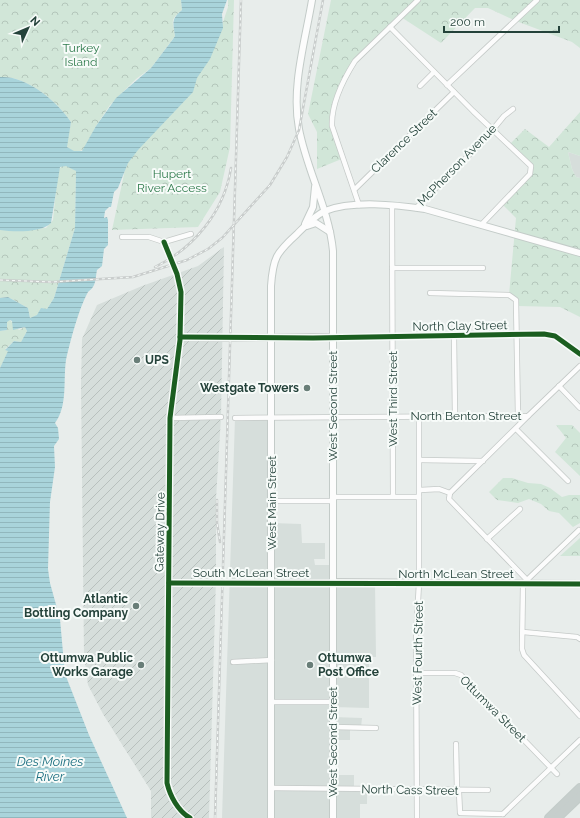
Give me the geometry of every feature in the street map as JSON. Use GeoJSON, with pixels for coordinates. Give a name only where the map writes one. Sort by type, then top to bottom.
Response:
{"type":"FeatureCollection","features":[{"type":"Feature","properties":{"kind":"highway"},"geometry":{"type":"LineString","coordinates":[[549,818],[580,788]]}},
{"type":"Feature","properties":{"kind":"highway"},"geometry":{"type":"LineString","coordinates":[[557,818],[580,796]]}},
{"type":"Feature","properties":{"kind":"main road","name":"West Second Street"},"geometry":{"type":"LineString","coordinates":[[312,0],[297,85],[296,105],[299,130],[331,232],[333,337],[333,818]]}},
{"type":"Feature","properties":{"kind":"main road"},"geometry":{"type":"LineString","coordinates":[[304,227],[313,207],[315,185]]}},
{"type":"Feature","properties":{"kind":"main road","name":"McPherson Avenue"},"geometry":{"type":"LineString","coordinates":[[325,211],[359,205],[392,205],[416,208]]}},
{"type":"Feature","properties":{"kind":"main road"},"geometry":{"type":"LineString","coordinates":[[416,208],[580,253]]}},
{"type":"Feature","properties":{"kind":"main road","name":"West Main Street"},"geometry":{"type":"LineString","coordinates":[[271,818],[272,265],[277,254],[284,246],[304,227],[325,211]]}},
{"type":"Feature","properties":{"kind":"main road"},"geometry":{"type":"LineString","coordinates":[[304,227],[316,223],[331,232]]}},
{"type":"Feature","properties":{"kind":"street"},"geometry":{"type":"LineString","coordinates":[[359,205],[332,126],[332,116],[342,85],[354,61],[418,0]]}},
{"type":"Feature","properties":{"kind":"street"},"geometry":{"type":"LineString","coordinates":[[447,85],[537,0]]}},
{"type":"Feature","properties":{"kind":"street"},"geometry":{"type":"LineString","coordinates":[[390,27],[454,92],[531,166],[530,174],[481,226]]}},
{"type":"Feature","properties":{"kind":"street"},"geometry":{"type":"LineString","coordinates":[[420,86],[434,72]]}},
{"type":"Feature","properties":{"kind":"street","name":"Clarence Street"},"geometry":{"type":"LineString","coordinates":[[354,189],[454,92]]}},
{"type":"Feature","properties":{"kind":"street","name":"McPherson Avenue"},"geometry":{"type":"LineString","coordinates":[[416,208],[485,139],[504,116],[513,109]]}},
{"type":"Feature","properties":{"kind":"street","name":"West Third Street"},"geometry":{"type":"LineString","coordinates":[[392,205],[393,496]]}},
{"type":"Feature","properties":{"kind":"street"},"geometry":{"type":"LineString","coordinates":[[122,237],[149,237],[164,242],[191,234]]}},
{"type":"Feature","properties":{"kind":"street","name":"Gateway Drive"},"geometry":{"type":"LineString","coordinates":[[164,242],[177,274],[181,292],[180,337],[170,418],[167,783],[176,805],[190,818]]}},
{"type":"Feature","properties":{"kind":"street"},"geometry":{"type":"LineString","coordinates":[[392,268],[483,268]]}},
{"type":"Feature","properties":{"kind":"street"},"geometry":{"type":"LineString","coordinates":[[430,293],[509,295],[516,300],[518,417]]}},
{"type":"Feature","properties":{"kind":"street"},"geometry":{"type":"LineString","coordinates":[[454,336],[454,417]]}},
{"type":"Feature","properties":{"kind":"street","name":"North Clay Street"},"geometry":{"type":"LineString","coordinates":[[333,337],[555,336],[580,354]]}},
{"type":"Feature","properties":{"kind":"street"},"geometry":{"type":"LineString","coordinates":[[180,337],[333,337]]}},
{"type":"Feature","properties":{"kind":"street","name":"North Benton Street"},"geometry":{"type":"LineString","coordinates":[[235,418],[528,416],[580,366]]}},
{"type":"Feature","properties":{"kind":"street"},"geometry":{"type":"LineString","coordinates":[[559,386],[580,408]]}},
{"type":"Feature","properties":{"kind":"street"},"geometry":{"type":"LineString","coordinates":[[526,583],[449,499],[450,492],[528,416]]}},
{"type":"Feature","properties":{"kind":"street"},"geometry":{"type":"LineString","coordinates":[[170,418],[221,417]]}},
{"type":"Feature","properties":{"kind":"street","name":"West Fourth Street"},"geometry":{"type":"LineString","coordinates":[[417,818],[416,637],[419,583],[419,417]]}},
{"type":"Feature","properties":{"kind":"street"},"geometry":{"type":"LineString","coordinates":[[516,429],[568,481]]}},
{"type":"Feature","properties":{"kind":"street"},"geometry":{"type":"LineString","coordinates":[[420,460],[483,461]]}},
{"type":"Feature","properties":{"kind":"street"},"geometry":{"type":"LineString","coordinates":[[420,490],[439,489],[450,492]]}},
{"type":"Feature","properties":{"kind":"street"},"geometry":{"type":"LineString","coordinates":[[272,501],[419,496]]}},
{"type":"Feature","properties":{"kind":"street"},"geometry":{"type":"LineString","coordinates":[[487,539],[520,509]]}},
{"type":"Feature","properties":{"kind":"street"},"geometry":{"type":"LineString","coordinates":[[579,530],[526,583],[522,649],[524,655],[580,716]]}},
{"type":"Feature","properties":{"kind":"street","name":"South McLean Street"},"geometry":{"type":"LineString","coordinates":[[169,582],[333,582]]}},
{"type":"Feature","properties":{"kind":"street","name":"North McLean Street"},"geometry":{"type":"LineString","coordinates":[[333,582],[580,584]]}},
{"type":"Feature","properties":{"kind":"street"},"geometry":{"type":"LineString","coordinates":[[523,632],[577,637],[580,639]]}},
{"type":"Feature","properties":{"kind":"street"},"geometry":{"type":"LineString","coordinates":[[233,662],[272,660]]}},
{"type":"Feature","properties":{"kind":"street","name":"Ottumwa Street"},"geometry":{"type":"LineString","coordinates":[[416,673],[455,673],[461,675],[556,774]]}},
{"type":"Feature","properties":{"kind":"street"},"geometry":{"type":"LineString","coordinates":[[272,702],[333,702]]}},
{"type":"Feature","properties":{"kind":"street"},"geometry":{"type":"LineString","coordinates":[[333,727],[376,728]]}},
{"type":"Feature","properties":{"kind":"street"},"geometry":{"type":"LineString","coordinates":[[456,744],[457,790],[459,792],[460,813],[503,816],[580,740]]}},
{"type":"Feature","properties":{"kind":"street","name":"North Cass Street"},"geometry":{"type":"LineString","coordinates":[[272,788],[488,790]]}},
{"type":"Feature","properties":{"kind":"shaded area"},"geometry":{"type":"Polygon","coordinates":[[[568,152],[580,156],[580,178],[576,177],[572,169],[568,152]]]}},
{"type":"Feature","properties":{"kind":"shaded area"},"geometry":{"type":"Polygon","coordinates":[[[224,247],[221,417],[216,499],[216,578],[209,818],[151,818],[151,791],[103,714],[88,685],[84,655],[81,384],[82,339],[97,305],[142,286],[198,266],[224,247]]]}},
{"type":"Feature","properties":{"kind":"shaded area"},"geometry":{"type":"Polygon","coordinates":[[[235,418],[271,418],[272,523],[301,524],[302,543],[325,543],[325,559],[314,559],[315,565],[333,565],[333,582],[375,583],[376,657],[369,657],[369,708],[333,707],[333,717],[362,718],[361,727],[350,727],[350,740],[333,740],[333,775],[354,775],[354,788],[367,789],[367,804],[360,804],[360,818],[222,818],[235,418]]]}},
{"type":"Feature","properties":{"kind":"green space","name":"Turkey Island"},"geometry":{"type":"Polygon","coordinates":[[[0,0],[181,0],[182,10],[175,16],[173,22],[175,36],[151,68],[136,79],[110,105],[96,126],[84,149],[77,151],[70,149],[66,145],[71,122],[58,106],[40,91],[20,80],[10,77],[0,77],[0,0]]]}},
{"type":"Feature","properties":{"kind":"green space","name":"Hupert River Access"},"geometry":{"type":"Polygon","coordinates":[[[228,0],[234,0],[230,147],[220,192],[198,227],[112,230],[126,165],[217,40],[228,7],[228,0]]]}},
{"type":"Feature","properties":{"kind":"green space"},"geometry":{"type":"Polygon","coordinates":[[[331,0],[580,0],[580,48],[572,42],[516,21],[488,8],[475,8],[441,43],[401,17],[355,61],[335,102],[332,126],[344,158],[317,169],[317,132],[308,114],[331,0]]]}},
{"type":"Feature","properties":{"kind":"green space"},"geometry":{"type":"Polygon","coordinates":[[[580,112],[580,156],[568,152],[572,169],[576,177],[580,178],[580,317],[560,307],[517,306],[516,300],[509,295],[516,218],[502,204],[532,169],[509,145],[525,129],[549,147],[580,112]]]}},
{"type":"Feature","properties":{"kind":"green space"},"geometry":{"type":"Polygon","coordinates":[[[62,166],[68,166],[76,171],[75,228],[54,298],[47,309],[32,319],[30,318],[28,308],[8,297],[0,298],[0,230],[46,228],[53,220],[58,170],[62,166]]]}},
{"type":"Feature","properties":{"kind":"green space"},"geometry":{"type":"Polygon","coordinates":[[[10,320],[19,330],[25,327],[27,331],[21,342],[14,341],[5,349],[9,350],[0,368],[0,331],[7,330],[7,321],[10,320]]]}},
{"type":"Feature","properties":{"kind":"green space"},"geometry":{"type":"Polygon","coordinates":[[[556,425],[572,425],[580,433],[580,476],[555,452],[566,438],[556,425]]]}},
{"type":"Feature","properties":{"kind":"green space"},"geometry":{"type":"Polygon","coordinates":[[[503,478],[512,478],[528,483],[541,484],[550,488],[562,497],[569,495],[580,495],[580,523],[573,527],[559,513],[549,511],[541,504],[529,499],[518,503],[497,500],[489,492],[503,478]]]}},
{"type":"Feature","properties":{"kind":"green space"},"geometry":{"type":"Polygon","coordinates":[[[580,538],[580,556],[560,556],[580,538]]]}},
{"type":"Feature","properties":{"kind":"water","name":"Des Moines River"},"geometry":{"type":"Polygon","coordinates":[[[181,0],[227,0],[222,14],[223,28],[210,59],[197,78],[193,92],[138,150],[128,163],[118,188],[114,192],[111,207],[105,211],[104,218],[107,217],[108,220],[108,245],[104,249],[102,266],[97,270],[95,283],[88,292],[75,325],[66,360],[62,409],[55,423],[58,428],[59,439],[54,446],[55,467],[50,502],[48,569],[50,583],[60,619],[64,664],[67,679],[89,735],[127,818],[0,818],[0,368],[8,351],[5,350],[14,341],[21,342],[27,331],[25,327],[13,330],[12,321],[10,320],[7,322],[7,330],[0,331],[0,298],[8,297],[28,308],[30,318],[37,315],[41,308],[47,309],[54,298],[75,228],[76,171],[66,166],[60,167],[51,223],[41,229],[34,230],[0,230],[0,77],[10,77],[30,85],[58,106],[71,122],[67,147],[74,151],[82,151],[96,126],[116,98],[151,68],[175,36],[174,19],[182,10],[181,0]]]}},
{"type":"Feature","properties":{"kind":"railway"},"geometry":{"type":"LineString","coordinates":[[215,818],[241,0]]}},
{"type":"Feature","properties":{"kind":"railway"},"geometry":{"type":"LineString","coordinates":[[0,280],[52,282],[133,277],[187,260],[208,249],[222,238],[270,185],[287,157],[299,130],[323,0]]}},
{"type":"Feature","properties":{"kind":"railway"},"geometry":{"type":"LineString","coordinates":[[155,267],[182,250],[205,227],[222,199],[231,168]]}},
{"type":"Feature","properties":{"kind":"railway"},"geometry":{"type":"LineString","coordinates":[[217,500],[217,523],[220,542]]}},
{"type":"Feature","properties":{"kind":"cycle path"},"geometry":{"type":"LineString","coordinates":[[164,242],[177,274],[181,292],[180,340],[170,418],[167,783],[175,803],[190,818]]}},
{"type":"Feature","properties":{"kind":"cycle path"},"geometry":{"type":"LineString","coordinates":[[180,337],[313,338],[544,334],[555,336],[580,354]]}},
{"type":"Feature","properties":{"kind":"cycle path"},"geometry":{"type":"LineString","coordinates":[[169,583],[580,584]]}},
{"type":"Feature","properties":{"kind":"place","name":"UPS"},"geometry":{"type":"Point","coordinates":[137,360]}},
{"type":"Feature","properties":{"kind":"place","name":"Westgate Towers"},"geometry":{"type":"Point","coordinates":[307,388]}},
{"type":"Feature","properties":{"kind":"place","name":"Atlantic Bottling Company"},"geometry":{"type":"Point","coordinates":[136,606]}},
{"type":"Feature","properties":{"kind":"place","name":"Ottumwa Public Works Garage"},"geometry":{"type":"Point","coordinates":[141,665]}},
{"type":"Feature","properties":{"kind":"place","name":"Ottumwa Post Office"},"geometry":{"type":"Point","coordinates":[310,665]}}]}
